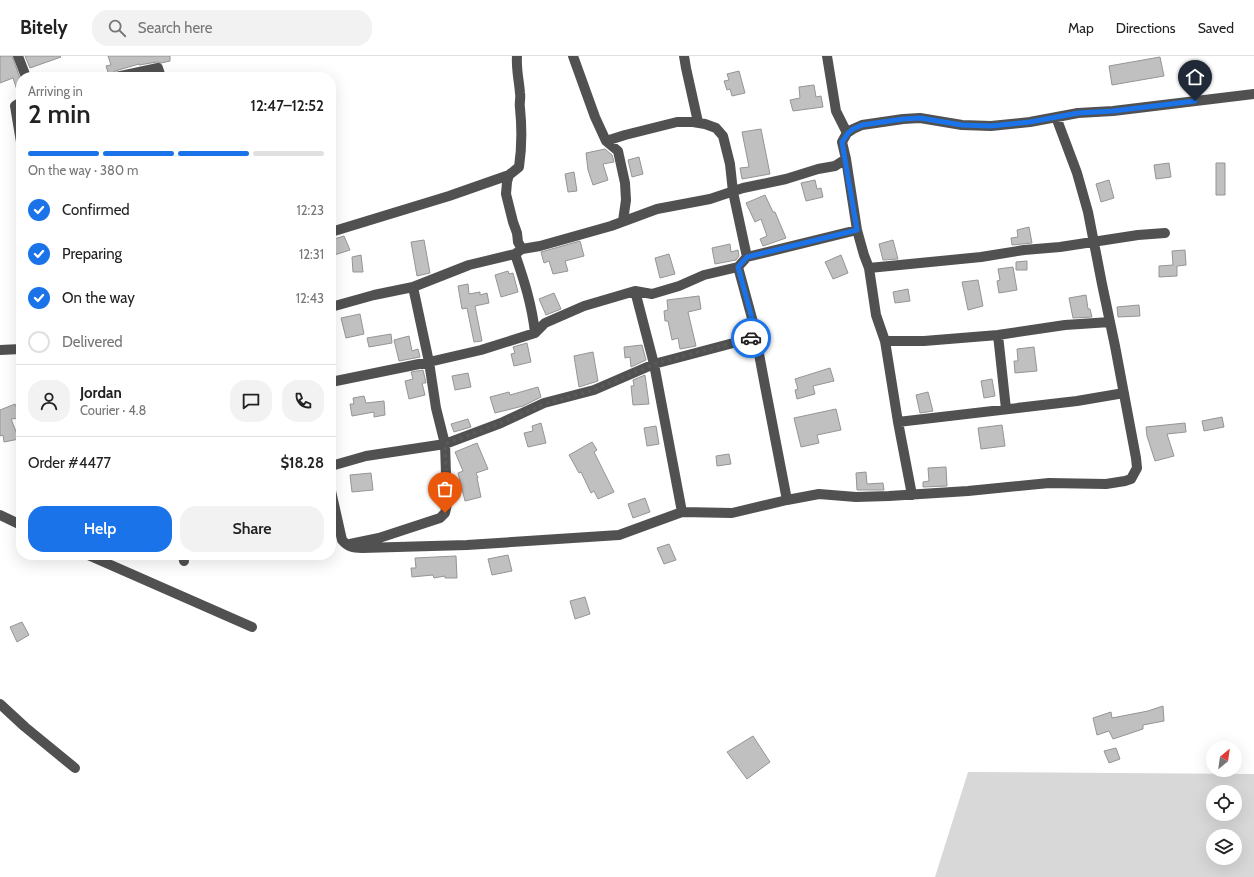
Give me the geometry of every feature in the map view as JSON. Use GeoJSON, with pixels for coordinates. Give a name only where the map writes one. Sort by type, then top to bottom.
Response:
{"type":"FeatureCollection","features":[{"type":"Feature","properties":{"kind":"street"},"geometry":{"type":"LineString","coordinates":[[18,56],[24,72]]}},
{"type":"Feature","properties":{"kind":"street"},"geometry":{"type":"LineString","coordinates":[[336,230],[449,196],[509,175],[519,167],[522,147],[520,107],[521,94],[516,66],[517,56]]}},
{"type":"Feature","properties":{"kind":"street"},"geometry":{"type":"LineString","coordinates":[[573,56],[595,117],[606,141],[618,151],[625,183],[626,200],[623,221]]}},
{"type":"Feature","properties":{"kind":"street"},"geometry":{"type":"LineString","coordinates":[[684,56],[698,122]]}},
{"type":"Feature","properties":{"kind":"street"},"geometry":{"type":"LineString","coordinates":[[827,56],[836,111],[848,133]]}},
{"type":"Feature","properties":{"kind":"street"},"geometry":{"type":"LineString","coordinates":[[139,72],[158,68],[159,72]]}},
{"type":"Feature","properties":{"kind":"street"},"geometry":{"type":"LineString","coordinates":[[912,495],[885,341],[876,316],[869,268],[857,230],[842,142],[848,133],[862,125],[903,119],[920,118],[962,125],[991,126],[1030,122],[1078,113],[1113,111],[1254,94]]}},
{"type":"Feature","properties":{"kind":"street"},"geometry":{"type":"LineString","coordinates":[[16,105],[14,106],[16,116]]}},
{"type":"Feature","properties":{"kind":"street"},"geometry":{"type":"LineString","coordinates":[[336,513],[342,540],[346,545],[352,548],[467,545],[619,535],[682,512],[732,513],[820,494],[856,497],[912,495],[1049,483],[1111,483],[1131,479],[1137,468],[1124,393],[1088,212],[1081,184],[1056,117]]}},
{"type":"Feature","properties":{"kind":"street"},"geometry":{"type":"LineString","coordinates":[[606,141],[677,122],[698,122],[716,128],[723,136],[730,164],[733,192],[747,257]]}},
{"type":"Feature","properties":{"kind":"street"},"geometry":{"type":"LineString","coordinates":[[336,306],[374,295],[413,287],[469,265],[611,226],[658,209],[710,199],[743,188],[786,180],[818,169],[835,166],[846,159]]}},
{"type":"Feature","properties":{"kind":"street"},"geometry":{"type":"LineString","coordinates":[[509,175],[506,194],[517,233],[518,252],[535,332]]}},
{"type":"Feature","properties":{"kind":"street"},"geometry":{"type":"LineString","coordinates":[[336,381],[481,350],[535,332],[545,323],[584,306],[635,291],[652,294],[679,286],[704,275],[738,267],[747,257],[857,230]]}},
{"type":"Feature","properties":{"kind":"street"},"geometry":{"type":"LineString","coordinates":[[869,268],[981,257],[1024,250],[1094,243],[1138,235],[1165,233]]}},
{"type":"Feature","properties":{"kind":"street"},"geometry":{"type":"LineString","coordinates":[[738,267],[753,322],[787,500]]}},
{"type":"Feature","properties":{"kind":"street"},"geometry":{"type":"LineString","coordinates":[[346,545],[379,538],[440,518],[445,513],[447,504],[445,444],[436,408],[429,362],[413,287]]}},
{"type":"Feature","properties":{"kind":"street"},"geometry":{"type":"LineString","coordinates":[[635,291],[654,364],[682,512]]}},
{"type":"Feature","properties":{"kind":"street"},"geometry":{"type":"LineString","coordinates":[[885,341],[924,341],[998,336],[1065,325],[1110,322]]}},
{"type":"Feature","properties":{"kind":"street"},"geometry":{"type":"LineString","coordinates":[[998,336],[1006,409]]}},
{"type":"Feature","properties":{"kind":"street"},"geometry":{"type":"LineString","coordinates":[[336,465],[366,456],[445,444],[501,423],[544,404],[594,390],[654,364],[756,337]]}},
{"type":"Feature","properties":{"kind":"street"},"geometry":{"type":"LineString","coordinates":[[0,350],[16,350]]}},
{"type":"Feature","properties":{"kind":"street"},"geometry":{"type":"LineString","coordinates":[[898,422],[1077,401],[1124,393]]}},
{"type":"Feature","properties":{"kind":"street"},"geometry":{"type":"LineString","coordinates":[[0,515],[16,523]]}},
{"type":"Feature","properties":{"kind":"street"},"geometry":{"type":"LineString","coordinates":[[99,560],[252,627]]}},
{"type":"Feature","properties":{"kind":"street"},"geometry":{"type":"LineString","coordinates":[[0,704],[25,727],[75,768]]}},
{"type":"Feature","properties":{"kind":"shaded area"},"geometry":{"type":"Polygon","coordinates":[[[968,772],[1206,774],[1206,777],[1242,777],[1242,774],[1254,774],[1254,877],[935,877],[968,772]]]}},
{"type":"Feature","properties":{"kind":"building"},"geometry":{"type":"Polygon","coordinates":[[[0,56],[12,56],[18,72],[16,72],[16,87],[13,78],[0,83],[0,56]]]}},
{"type":"Feature","properties":{"kind":"building"},"geometry":{"type":"Polygon","coordinates":[[[25,56],[60,56],[61,57],[30,68],[25,56]]]}},
{"type":"Feature","properties":{"kind":"building"},"geometry":{"type":"Polygon","coordinates":[[[108,56],[170,56],[170,61],[139,64],[114,72],[108,72],[106,66],[111,65],[108,56]]]}},
{"type":"Feature","properties":{"kind":"building"},"geometry":{"type":"Polygon","coordinates":[[[1160,57],[1164,76],[1112,85],[1109,66],[1160,57]]]}},
{"type":"Feature","properties":{"kind":"building"},"geometry":{"type":"Polygon","coordinates":[[[739,71],[745,93],[732,96],[730,89],[727,90],[724,81],[729,80],[727,74],[739,71]]]}},
{"type":"Feature","properties":{"kind":"building"},"geometry":{"type":"Polygon","coordinates":[[[814,85],[816,97],[821,96],[823,107],[793,111],[790,100],[800,98],[799,87],[814,85]]]}},
{"type":"Feature","properties":{"kind":"building"},"geometry":{"type":"Polygon","coordinates":[[[761,129],[770,174],[742,179],[740,168],[749,167],[742,132],[761,129]]]}},
{"type":"Feature","properties":{"kind":"building"},"geometry":{"type":"Polygon","coordinates":[[[605,149],[612,155],[614,162],[603,164],[608,180],[593,185],[588,170],[586,153],[605,149]]]}},
{"type":"Feature","properties":{"kind":"building"},"geometry":{"type":"Polygon","coordinates":[[[639,157],[643,174],[632,177],[628,160],[639,157]]]}},
{"type":"Feature","properties":{"kind":"building"},"geometry":{"type":"Polygon","coordinates":[[[1169,163],[1171,177],[1156,179],[1154,165],[1169,163]]]}},
{"type":"Feature","properties":{"kind":"building"},"geometry":{"type":"Polygon","coordinates":[[[1216,163],[1225,163],[1225,195],[1216,195],[1216,163]]]}},
{"type":"Feature","properties":{"kind":"building"},"geometry":{"type":"Polygon","coordinates":[[[574,172],[577,191],[568,192],[565,174],[574,172]]]}},
{"type":"Feature","properties":{"kind":"building"},"geometry":{"type":"Polygon","coordinates":[[[815,180],[817,189],[821,188],[823,197],[806,201],[801,183],[815,180]]]}},
{"type":"Feature","properties":{"kind":"building"},"geometry":{"type":"Polygon","coordinates":[[[1109,180],[1114,198],[1101,202],[1096,184],[1109,180]]]}},
{"type":"Feature","properties":{"kind":"building"},"geometry":{"type":"Polygon","coordinates":[[[765,195],[773,212],[775,212],[786,238],[763,246],[760,239],[767,236],[761,219],[755,222],[746,203],[765,195]]]}},
{"type":"Feature","properties":{"kind":"building"},"geometry":{"type":"Polygon","coordinates":[[[1029,227],[1032,243],[1012,245],[1011,238],[1018,237],[1017,230],[1029,227]]]}},
{"type":"Feature","properties":{"kind":"building"},"geometry":{"type":"Polygon","coordinates":[[[344,236],[350,250],[336,254],[336,238],[344,236]]]}},
{"type":"Feature","properties":{"kind":"building"},"geometry":{"type":"Polygon","coordinates":[[[424,240],[430,273],[417,276],[411,242],[424,240]]]}},
{"type":"Feature","properties":{"kind":"building"},"geometry":{"type":"Polygon","coordinates":[[[893,240],[898,259],[883,260],[879,244],[893,240]]]}},
{"type":"Feature","properties":{"kind":"building"},"geometry":{"type":"Polygon","coordinates":[[[580,241],[584,256],[565,261],[568,271],[553,274],[549,261],[544,263],[541,252],[580,241]]]}},
{"type":"Feature","properties":{"kind":"building"},"geometry":{"type":"Polygon","coordinates":[[[730,244],[731,252],[738,250],[739,256],[736,260],[715,264],[712,248],[730,244]]]}},
{"type":"Feature","properties":{"kind":"building"},"geometry":{"type":"Polygon","coordinates":[[[1185,250],[1186,265],[1177,266],[1177,276],[1159,277],[1159,266],[1173,265],[1172,251],[1185,250]]]}},
{"type":"Feature","properties":{"kind":"building"},"geometry":{"type":"Polygon","coordinates":[[[669,254],[675,274],[660,278],[655,258],[669,254]]]}},
{"type":"Feature","properties":{"kind":"building"},"geometry":{"type":"Polygon","coordinates":[[[361,255],[363,272],[353,272],[352,257],[361,255]]]}},
{"type":"Feature","properties":{"kind":"building"},"geometry":{"type":"Polygon","coordinates":[[[841,255],[848,273],[833,279],[825,262],[841,255]]]}},
{"type":"Feature","properties":{"kind":"building"},"geometry":{"type":"Polygon","coordinates":[[[1027,261],[1027,270],[1016,270],[1016,262],[1027,261]]]}},
{"type":"Feature","properties":{"kind":"building"},"geometry":{"type":"Polygon","coordinates":[[[1013,267],[1017,290],[999,293],[997,281],[1000,280],[998,269],[1013,267]]]}},
{"type":"Feature","properties":{"kind":"building"},"geometry":{"type":"Polygon","coordinates":[[[508,271],[509,274],[513,273],[518,292],[501,297],[495,275],[508,271]]]}},
{"type":"Feature","properties":{"kind":"building"},"geometry":{"type":"Polygon","coordinates":[[[978,280],[983,306],[968,310],[962,282],[978,280]]]}},
{"type":"Feature","properties":{"kind":"building"},"geometry":{"type":"Polygon","coordinates":[[[468,284],[469,294],[480,292],[480,295],[487,293],[489,303],[475,306],[482,341],[474,342],[467,308],[462,309],[458,286],[468,284]]]}},
{"type":"Feature","properties":{"kind":"building"},"geometry":{"type":"Polygon","coordinates":[[[908,289],[910,301],[895,303],[893,292],[908,289]]]}},
{"type":"Feature","properties":{"kind":"building"},"geometry":{"type":"Polygon","coordinates":[[[554,293],[561,309],[546,315],[539,299],[554,293]]]}},
{"type":"Feature","properties":{"kind":"building"},"geometry":{"type":"Polygon","coordinates":[[[1086,295],[1088,309],[1090,309],[1092,317],[1073,318],[1069,298],[1086,295]]]}},
{"type":"Feature","properties":{"kind":"building"},"geometry":{"type":"Polygon","coordinates":[[[699,296],[701,309],[688,312],[696,346],[680,349],[678,338],[672,340],[668,321],[665,321],[664,311],[668,310],[667,300],[699,296]]]}},
{"type":"Feature","properties":{"kind":"building"},"geometry":{"type":"Polygon","coordinates":[[[1139,305],[1140,316],[1118,317],[1117,307],[1139,305]]]}},
{"type":"Feature","properties":{"kind":"building"},"geometry":{"type":"Polygon","coordinates":[[[360,314],[364,334],[346,338],[341,318],[360,314]]]}},
{"type":"Feature","properties":{"kind":"building"},"geometry":{"type":"Polygon","coordinates":[[[391,334],[392,343],[369,347],[367,338],[391,334]]]}},
{"type":"Feature","properties":{"kind":"building"},"geometry":{"type":"Polygon","coordinates":[[[409,336],[412,351],[418,349],[420,357],[399,361],[394,340],[409,336]]]}},
{"type":"Feature","properties":{"kind":"building"},"geometry":{"type":"Polygon","coordinates":[[[527,343],[531,362],[514,366],[511,354],[515,353],[513,347],[527,343]]]}},
{"type":"Feature","properties":{"kind":"building"},"geometry":{"type":"Polygon","coordinates":[[[642,345],[646,360],[631,367],[630,357],[625,358],[624,347],[642,345]]]}},
{"type":"Feature","properties":{"kind":"building"},"geometry":{"type":"Polygon","coordinates":[[[1034,347],[1037,371],[1015,373],[1014,361],[1018,361],[1017,349],[1034,347]]]}},
{"type":"Feature","properties":{"kind":"building"},"geometry":{"type":"Polygon","coordinates":[[[593,352],[598,381],[579,387],[574,356],[593,352]]]}},
{"type":"Feature","properties":{"kind":"building"},"geometry":{"type":"Polygon","coordinates":[[[830,368],[834,381],[813,386],[815,394],[797,399],[795,390],[798,389],[795,379],[830,368]]]}},
{"type":"Feature","properties":{"kind":"building"},"geometry":{"type":"Polygon","coordinates":[[[423,370],[426,383],[422,383],[425,395],[409,399],[405,381],[413,379],[411,372],[423,370]]]}},
{"type":"Feature","properties":{"kind":"building"},"geometry":{"type":"Polygon","coordinates":[[[468,373],[471,387],[455,390],[452,376],[468,373]]]}},
{"type":"Feature","properties":{"kind":"building"},"geometry":{"type":"Polygon","coordinates":[[[645,375],[649,404],[633,405],[631,386],[634,386],[633,380],[645,375]]]}},
{"type":"Feature","properties":{"kind":"building"},"geometry":{"type":"Polygon","coordinates":[[[992,379],[995,396],[984,398],[981,381],[992,379]]]}},
{"type":"Feature","properties":{"kind":"building"},"geometry":{"type":"Polygon","coordinates":[[[538,387],[541,397],[523,406],[495,413],[490,397],[509,392],[510,395],[538,387]]]}},
{"type":"Feature","properties":{"kind":"building"},"geometry":{"type":"Polygon","coordinates":[[[928,392],[933,411],[920,413],[916,395],[928,392]]]}},
{"type":"Feature","properties":{"kind":"building"},"geometry":{"type":"Polygon","coordinates":[[[364,396],[366,403],[384,401],[385,415],[374,417],[374,412],[352,416],[350,404],[354,404],[353,398],[364,396]]]}},
{"type":"Feature","properties":{"kind":"building"},"geometry":{"type":"Polygon","coordinates":[[[15,404],[16,418],[11,419],[16,432],[16,440],[4,442],[3,435],[0,436],[0,410],[15,404]]]}},
{"type":"Feature","properties":{"kind":"building"},"geometry":{"type":"Polygon","coordinates":[[[836,409],[841,430],[817,435],[819,443],[801,447],[794,418],[836,409]]]}},
{"type":"Feature","properties":{"kind":"building"},"geometry":{"type":"Polygon","coordinates":[[[1222,417],[1224,427],[1204,431],[1202,421],[1222,417]]]}},
{"type":"Feature","properties":{"kind":"building"},"geometry":{"type":"Polygon","coordinates":[[[468,419],[471,427],[454,432],[451,424],[468,419]]]}},
{"type":"Feature","properties":{"kind":"building"},"geometry":{"type":"Polygon","coordinates":[[[541,423],[546,443],[528,447],[524,433],[533,431],[532,426],[541,423]]]}},
{"type":"Feature","properties":{"kind":"building"},"geometry":{"type":"Polygon","coordinates":[[[1185,423],[1186,432],[1167,434],[1174,456],[1155,461],[1147,436],[1146,427],[1185,423]]]}},
{"type":"Feature","properties":{"kind":"building"},"geometry":{"type":"Polygon","coordinates":[[[1002,425],[1005,446],[981,449],[978,428],[1002,425]]]}},
{"type":"Feature","properties":{"kind":"building"},"geometry":{"type":"Polygon","coordinates":[[[656,426],[659,444],[647,446],[644,428],[656,426]]]}},
{"type":"Feature","properties":{"kind":"building"},"geometry":{"type":"Polygon","coordinates":[[[592,442],[597,450],[594,452],[614,492],[598,499],[594,491],[591,493],[581,472],[579,473],[569,455],[592,442]]]}},
{"type":"Feature","properties":{"kind":"building"},"geometry":{"type":"Polygon","coordinates":[[[477,443],[488,469],[476,473],[481,497],[465,501],[458,473],[463,471],[455,452],[477,443]]]}},
{"type":"Feature","properties":{"kind":"building"},"geometry":{"type":"Polygon","coordinates":[[[729,454],[731,464],[717,466],[716,456],[729,454]]]}},
{"type":"Feature","properties":{"kind":"building"},"geometry":{"type":"Polygon","coordinates":[[[946,467],[947,486],[923,487],[923,482],[929,481],[928,468],[946,467]]]}},
{"type":"Feature","properties":{"kind":"building"},"geometry":{"type":"Polygon","coordinates":[[[866,472],[867,484],[883,483],[884,490],[857,490],[856,473],[866,472]]]}},
{"type":"Feature","properties":{"kind":"building"},"geometry":{"type":"Polygon","coordinates":[[[371,473],[373,490],[352,492],[350,475],[371,473]]]}},
{"type":"Feature","properties":{"kind":"building"},"geometry":{"type":"Polygon","coordinates":[[[645,498],[650,512],[633,518],[628,504],[645,498]]]}},
{"type":"Feature","properties":{"kind":"building"},"geometry":{"type":"Polygon","coordinates":[[[669,544],[676,560],[664,564],[657,548],[669,544]]]}},
{"type":"Feature","properties":{"kind":"building"},"geometry":{"type":"Polygon","coordinates":[[[508,555],[512,571],[492,575],[488,559],[508,555]]]}},
{"type":"Feature","properties":{"kind":"building"},"geometry":{"type":"Polygon","coordinates":[[[456,556],[457,578],[445,578],[445,576],[434,578],[433,575],[412,577],[411,568],[416,568],[415,558],[456,556]]]}},
{"type":"Feature","properties":{"kind":"building"},"geometry":{"type":"Polygon","coordinates":[[[585,597],[590,614],[575,619],[570,601],[585,597]]]}},
{"type":"Feature","properties":{"kind":"building"},"geometry":{"type":"Polygon","coordinates":[[[22,622],[29,635],[17,642],[10,627],[22,622]]]}},
{"type":"Feature","properties":{"kind":"building"},"geometry":{"type":"Polygon","coordinates":[[[1163,706],[1164,721],[1143,725],[1143,729],[1113,739],[1109,731],[1097,735],[1093,718],[1111,712],[1112,718],[1148,711],[1163,706]]]}},
{"type":"Feature","properties":{"kind":"building"},"geometry":{"type":"Polygon","coordinates":[[[753,736],[770,762],[747,779],[727,752],[753,736]]]}},
{"type":"Feature","properties":{"kind":"building"},"geometry":{"type":"Polygon","coordinates":[[[1116,748],[1120,759],[1109,763],[1104,751],[1116,748]]]}},
{"type":"Feature","properties":{"kind":"way so far"},"geometry":{"type":"LineString","coordinates":[[445,513],[447,504],[445,444],[501,423],[544,404],[594,390],[654,364],[751,338]]}},
{"type":"Feature","properties":{"kind":"route"},"geometry":{"type":"LineString","coordinates":[[751,338],[756,337],[738,267],[747,257],[857,230],[842,142],[848,133],[853,129],[862,125],[880,122],[920,118],[962,125],[991,126],[1030,122],[1078,113],[1113,111],[1195,101]]}}]}
